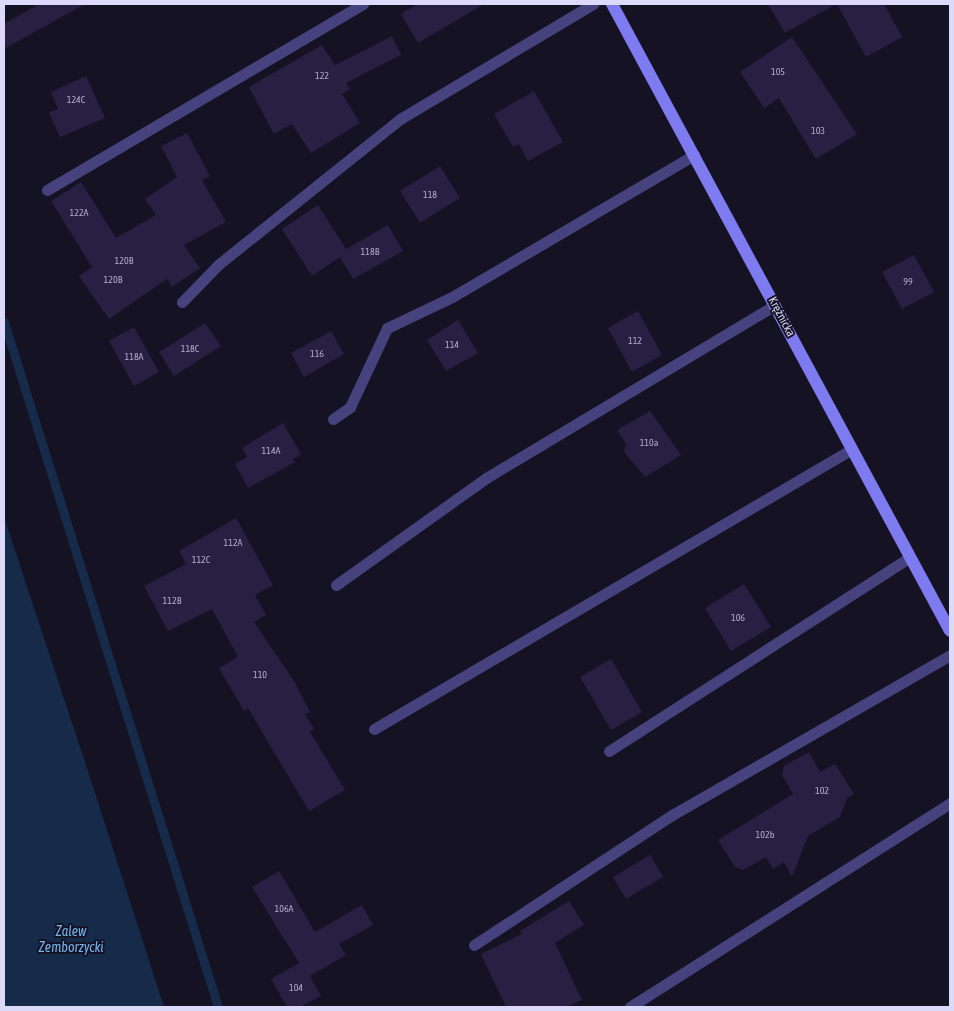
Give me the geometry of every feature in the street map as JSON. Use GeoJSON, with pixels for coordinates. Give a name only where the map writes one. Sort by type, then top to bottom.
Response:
{"type":"FeatureCollection","features":[{"type":"Feature","properties":{"kind":"street","name":"Krężnicka"},"geometry":{"type":"LineString","coordinates":[[612,4],[950,631]]}},
{"type":"Feature","properties":{"kind":"lane"},"geometry":{"type":"LineString","coordinates":[[47,190],[363,4]]}},
{"type":"Feature","properties":{"kind":"lane"},"geometry":{"type":"LineString","coordinates":[[182,302],[219,264],[400,119],[593,4]]}},
{"type":"Feature","properties":{"kind":"lane"},"geometry":{"type":"LineString","coordinates":[[333,419],[350,406],[387,328],[452,297],[694,155]]}},
{"type":"Feature","properties":{"kind":"lane"},"geometry":{"type":"LineString","coordinates":[[336,585],[486,478],[775,305]]}},
{"type":"Feature","properties":{"kind":"lane"},"geometry":{"type":"LineString","coordinates":[[374,728],[852,449]]}},
{"type":"Feature","properties":{"kind":"lane"},"geometry":{"type":"LineString","coordinates":[[609,751],[910,557]]}},
{"type":"Feature","properties":{"kind":"lane"},"geometry":{"type":"LineString","coordinates":[[474,945],[672,815],[950,656]]}},
{"type":"Feature","properties":{"kind":"lane"},"geometry":{"type":"LineString","coordinates":[[630,1007],[950,803]]}},
{"type":"Feature","properties":{"kind":"water","name":"Zalew Zemborzycki"},"geometry":{"type":"Polygon","coordinates":[[[4,517],[86,765],[164,1007],[4,1007],[4,517]]]}},
{"type":"Feature","properties":{"kind":"building"},"geometry":{"type":"Polygon","coordinates":[[[39,4],[85,4],[4,49],[4,24],[39,4]]]}},
{"type":"Feature","properties":{"kind":"building"},"geometry":{"type":"Polygon","coordinates":[[[418,4],[484,4],[418,43],[401,14],[418,4]]]}},
{"type":"Feature","properties":{"kind":"building"},"geometry":{"type":"Polygon","coordinates":[[[768,4],[836,4],[785,33],[768,4]]]}},
{"type":"Feature","properties":{"kind":"building"},"geometry":{"type":"Polygon","coordinates":[[[837,4],[884,4],[902,37],[866,57],[837,4]]]}},
{"type":"Feature","properties":{"kind":"building"},"geometry":{"type":"Polygon","coordinates":[[[392,36],[401,55],[346,83],[350,89],[342,94],[360,123],[311,153],[292,124],[274,134],[249,87],[322,45],[335,65],[392,36]]]}},
{"type":"Feature","properties":{"kind":"building"},"geometry":{"type":"Polygon","coordinates":[[[792,37],[857,134],[816,159],[779,98],[764,108],[740,72],[792,37]]]}},
{"type":"Feature","properties":{"kind":"building"},"geometry":{"type":"Polygon","coordinates":[[[86,76],[105,118],[60,137],[49,113],[58,109],[51,92],[86,76]]]}},
{"type":"Feature","properties":{"kind":"building"},"geometry":{"type":"Polygon","coordinates":[[[534,91],[563,142],[528,161],[519,144],[513,147],[494,114],[534,91]]]}},
{"type":"Feature","properties":{"kind":"building"},"geometry":{"type":"Polygon","coordinates":[[[187,133],[210,176],[202,180],[226,222],[184,245],[200,268],[172,287],[167,279],[109,319],[79,276],[92,267],[51,201],[81,182],[116,238],[156,215],[145,199],[177,177],[161,146],[187,133]]]}},
{"type":"Feature","properties":{"kind":"building"},"geometry":{"type":"Polygon","coordinates":[[[440,166],[460,198],[420,223],[400,191],[440,166]]]}},
{"type":"Feature","properties":{"kind":"building"},"geometry":{"type":"Polygon","coordinates":[[[318,205],[346,249],[388,225],[403,251],[353,279],[340,257],[312,276],[282,229],[318,205]]]}},
{"type":"Feature","properties":{"kind":"building"},"geometry":{"type":"Polygon","coordinates":[[[914,255],[934,292],[902,309],[882,272],[914,255]]]}},
{"type":"Feature","properties":{"kind":"building"},"geometry":{"type":"Polygon","coordinates":[[[638,311],[662,355],[632,372],[608,328],[638,311]]]}},
{"type":"Feature","properties":{"kind":"building"},"geometry":{"type":"Polygon","coordinates":[[[458,320],[478,353],[446,371],[427,340],[458,320]]]}},
{"type":"Feature","properties":{"kind":"building"},"geometry":{"type":"Polygon","coordinates":[[[205,323],[221,346],[174,376],[159,352],[205,323]]]}},
{"type":"Feature","properties":{"kind":"building"},"geometry":{"type":"Polygon","coordinates":[[[134,327],[159,372],[134,386],[109,341],[134,327]]]}},
{"type":"Feature","properties":{"kind":"building"},"geometry":{"type":"Polygon","coordinates":[[[331,331],[344,354],[304,377],[291,353],[331,331]]]}},
{"type":"Feature","properties":{"kind":"building"},"geometry":{"type":"Polygon","coordinates":[[[650,411],[681,455],[645,477],[624,452],[626,444],[617,430],[650,411]]]}},
{"type":"Feature","properties":{"kind":"building"},"geometry":{"type":"Polygon","coordinates":[[[283,423],[301,454],[293,459],[295,462],[248,488],[235,464],[247,457],[242,448],[283,423]]]}},
{"type":"Feature","properties":{"kind":"building"},"geometry":{"type":"Polygon","coordinates":[[[236,518],[273,585],[255,595],[266,615],[254,622],[294,681],[310,712],[305,714],[314,729],[310,732],[345,790],[309,811],[248,708],[244,711],[219,668],[238,657],[212,609],[168,631],[144,586],[186,564],[179,551],[236,518]]]}},
{"type":"Feature","properties":{"kind":"building"},"geometry":{"type":"Polygon","coordinates":[[[744,584],[771,627],[731,651],[705,608],[744,584]]]}},
{"type":"Feature","properties":{"kind":"building"},"geometry":{"type":"Polygon","coordinates":[[[611,659],[642,712],[611,730],[580,677],[611,659]]]}},
{"type":"Feature","properties":{"kind":"building"},"geometry":{"type":"Polygon","coordinates":[[[809,752],[820,772],[835,764],[854,794],[847,798],[840,817],[808,836],[792,877],[784,862],[773,869],[766,857],[743,870],[735,867],[718,840],[793,794],[782,775],[784,766],[809,752]]]}},
{"type":"Feature","properties":{"kind":"building"},"geometry":{"type":"Polygon","coordinates":[[[650,855],[663,877],[626,899],[613,877],[650,855]]]}},
{"type":"Feature","properties":{"kind":"building"},"geometry":{"type":"Polygon","coordinates":[[[279,871],[315,932],[362,905],[373,925],[339,944],[346,955],[310,976],[321,996],[300,1007],[287,1007],[271,979],[299,963],[252,887],[279,871]]]}},
{"type":"Feature","properties":{"kind":"building"},"geometry":{"type":"Polygon","coordinates":[[[569,901],[584,925],[555,943],[582,1000],[566,1007],[506,1007],[481,954],[522,934],[520,931],[569,901]]]}},
{"type":"Feature","properties":{"kind":"waterway"},"geometry":{"type":"LineString","coordinates":[[4,322],[218,1007]]}}]}
